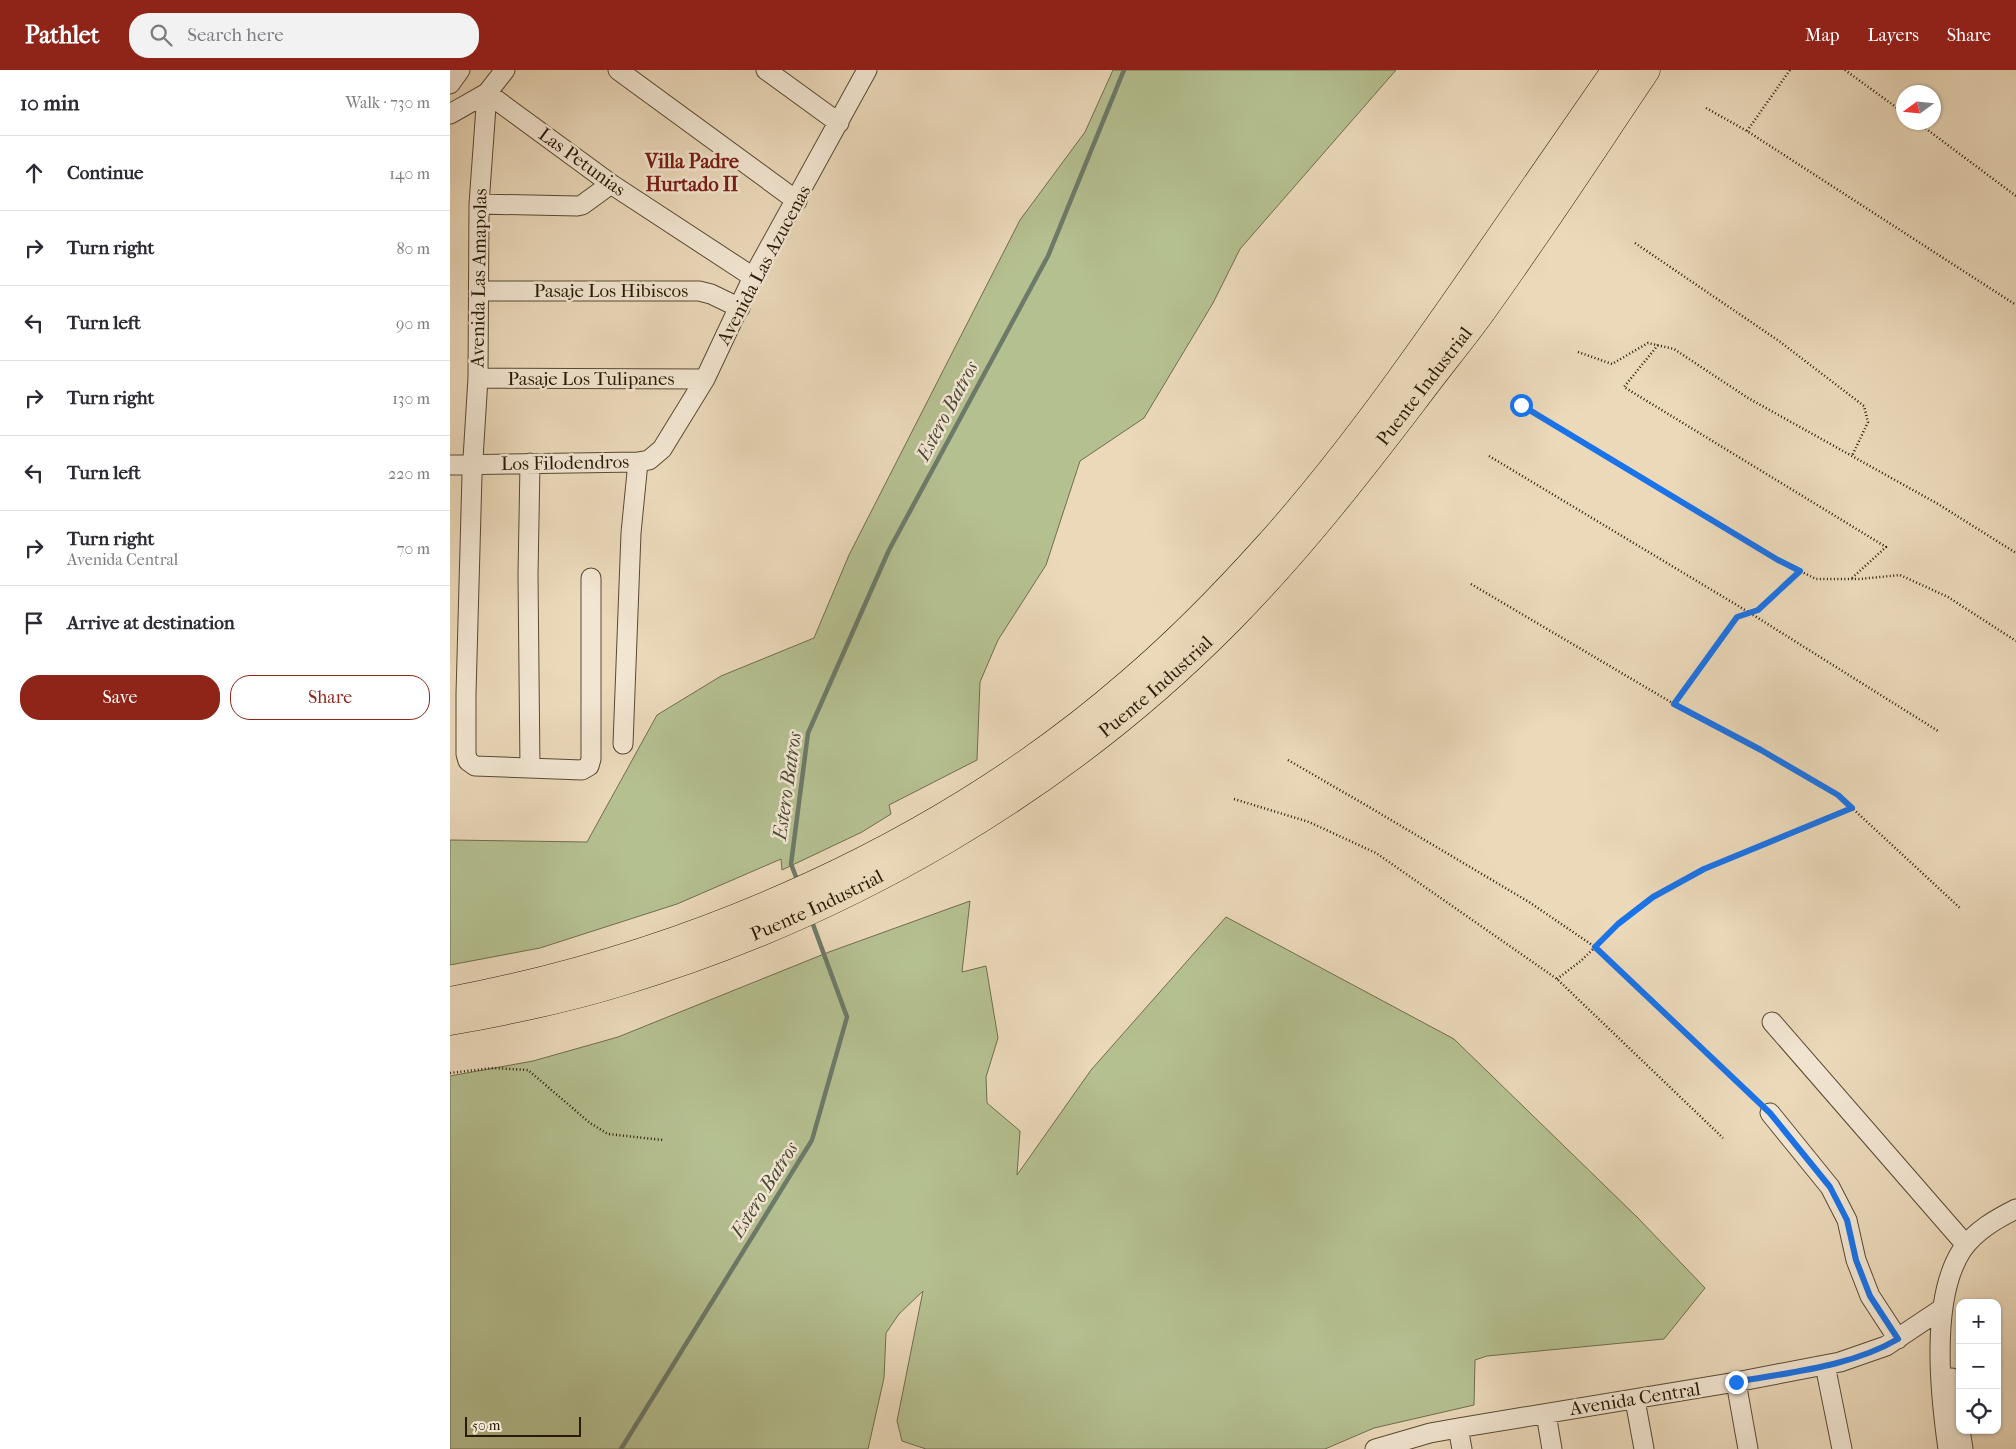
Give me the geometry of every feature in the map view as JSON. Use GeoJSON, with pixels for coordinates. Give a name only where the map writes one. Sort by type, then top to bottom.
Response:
{"type":"FeatureCollection","features":[{"type":"Feature","properties":{"kind":"highway","name":"Puente Industrial"},"geometry":{"type":"LineString","coordinates":[[450,1021],[528,1006],[621,982],[736,941],[831,901],[906,862],[991,811],[1066,760],[1138,690],[1199,618],[1247,569],[1300,509],[1363,431],[1395,388],[1616,70]]}},
{"type":"Feature","properties":{"kind":"highway","name":"Puente Industrial"},"geometry":{"type":"LineString","coordinates":[[450,1000],[534,982],[619,958],[737,916],[825,879],[910,836],[991,786],[1064,736],[1138,690],[1228,621],[1267,580],[1342,493],[1476,319],[1646,70]]}},
{"type":"Feature","properties":{"kind":"street"},"geometry":{"type":"LineString","coordinates":[[450,84],[460,70]]}},
{"type":"Feature","properties":{"kind":"street"},"geometry":{"type":"LineString","coordinates":[[450,114],[487,93],[505,70]]}},
{"type":"Feature","properties":{"kind":"street"},"geometry":{"type":"LineString","coordinates":[[618,70],[797,201]]}},
{"type":"Feature","properties":{"kind":"street"},"geometry":{"type":"LineString","coordinates":[[766,70],[839,123]]}},
{"type":"Feature","properties":{"kind":"street","name":"Avenida Las Azucenas"},"geometry":{"type":"LineString","coordinates":[[656,456],[705,379],[753,277],[797,201],[867,70]]}},
{"type":"Feature","properties":{"kind":"street","name":"Las Petunias"},"geometry":{"type":"LineString","coordinates":[[487,93],[611,184],[753,277]]}},
{"type":"Feature","properties":{"kind":"street","name":"Avenida Las Amapolas"},"geometry":{"type":"LineString","coordinates":[[487,93],[479,204],[478,378],[458,695],[468,761],[475,766],[530,768]]}},
{"type":"Feature","properties":{"kind":"street"},"geometry":{"type":"LineString","coordinates":[[479,204],[577,206],[582,205],[611,184]]}},
{"type":"Feature","properties":{"kind":"street","name":"Pasaje Los Hibiscos"},"geometry":{"type":"LineString","coordinates":[[478,291],[699,291],[711,294],[740,308]]}},
{"type":"Feature","properties":{"kind":"street","name":"Pasaje Los Tulipanes"},"geometry":{"type":"LineString","coordinates":[[478,378],[705,379]]}},
{"type":"Feature","properties":{"kind":"street","name":"Los Filodendros"},"geometry":{"type":"LineString","coordinates":[[450,465],[638,462],[656,456]]}},
{"type":"Feature","properties":{"kind":"street"},"geometry":{"type":"LineString","coordinates":[[623,744],[631,533],[638,462]]}},
{"type":"Feature","properties":{"kind":"street"},"geometry":{"type":"LineString","coordinates":[[530,463],[528,585],[530,768],[582,770],[591,762],[591,578]]}},
{"type":"Feature","properties":{"kind":"street"},"geometry":{"type":"LineString","coordinates":[[1772,1022],[1966,1245]]}},
{"type":"Feature","properties":{"kind":"street"},"geometry":{"type":"LineString","coordinates":[[1770,1113],[1830,1187],[1847,1220],[1856,1260],[1870,1296],[1898,1339]]}},
{"type":"Feature","properties":{"kind":"street"},"geometry":{"type":"LineString","coordinates":[[1948,1449],[1941,1373],[1943,1308],[1951,1275],[1966,1245],[1982,1228],[2016,1209]]}},
{"type":"Feature","properties":{"kind":"street"},"geometry":{"type":"LineString","coordinates":[[1943,1308],[1963,1449]]}},
{"type":"Feature","properties":{"kind":"street","name":"Avenida Central"},"geometry":{"type":"LineString","coordinates":[[1375,1449],[1430,1433],[1635,1400],[1825,1365],[1873,1352],[1898,1339],[1943,1308]]}},
{"type":"Feature","properties":{"kind":"street"},"geometry":{"type":"LineString","coordinates":[[1825,1365],[1842,1449]]}},
{"type":"Feature","properties":{"kind":"street"},"geometry":{"type":"LineString","coordinates":[[1736,1382],[1748,1449]]}},
{"type":"Feature","properties":{"kind":"street"},"geometry":{"type":"LineString","coordinates":[[1635,1400],[1644,1449]]}},
{"type":"Feature","properties":{"kind":"street"},"geometry":{"type":"LineString","coordinates":[[1546,1414],[1552,1449]]}},
{"type":"Feature","properties":{"kind":"street"},"geometry":{"type":"LineString","coordinates":[[1458,1428],[1462,1449]]}},
{"type":"Feature","properties":{"kind":"path"},"geometry":{"type":"LineString","coordinates":[[1747,131],[1790,70]]}},
{"type":"Feature","properties":{"kind":"path"},"geometry":{"type":"LineString","coordinates":[[1845,70],[1896,107]]}},
{"type":"Feature","properties":{"kind":"path"},"geometry":{"type":"LineString","coordinates":[[1706,108],[1747,131],[2016,305]]}},
{"type":"Feature","properties":{"kind":"path"},"geometry":{"type":"LineString","coordinates":[[1928,130],[2016,196]]}},
{"type":"Feature","properties":{"kind":"path"},"geometry":{"type":"LineString","coordinates":[[1634,243],[1780,341],[1864,406],[1868,422],[1852,456]]}},
{"type":"Feature","properties":{"kind":"path"},"geometry":{"type":"LineString","coordinates":[[1578,352],[1612,364],[1648,342],[1674,349],[1748,398],[1938,504],[2016,553]]}},
{"type":"Feature","properties":{"kind":"path"},"geometry":{"type":"LineString","coordinates":[[1658,345],[1624,387],[1886,547],[1850,579]]}},
{"type":"Feature","properties":{"kind":"path"},"geometry":{"type":"LineString","coordinates":[[1521,405],[1769,555],[1816,579],[1850,579],[1900,575],[1948,597],[2016,641]]}},
{"type":"Feature","properties":{"kind":"path"},"geometry":{"type":"LineString","coordinates":[[1489,456],[1750,613],[1938,731]]}},
{"type":"Feature","properties":{"kind":"path"},"geometry":{"type":"LineString","coordinates":[[1674,704],[1737,617],[1758,610],[1800,571]]}},
{"type":"Feature","properties":{"kind":"path"},"geometry":{"type":"LineString","coordinates":[[1470,584],[1674,704],[1761,750],[1838,795],[1960,908]]}},
{"type":"Feature","properties":{"kind":"path"},"geometry":{"type":"LineString","coordinates":[[1288,760],[1529,902],[1595,947],[1770,1113]]}},
{"type":"Feature","properties":{"kind":"path"},"geometry":{"type":"LineString","coordinates":[[1234,799],[1309,822],[1376,854],[1556,979],[1724,1138]]}},
{"type":"Feature","properties":{"kind":"path"},"geometry":{"type":"LineString","coordinates":[[1556,979],[1582,960],[1618,924],[1653,897],[1704,869],[1852,808]]}},
{"type":"Feature","properties":{"kind":"path"},"geometry":{"type":"LineString","coordinates":[[450,1074],[493,1068],[528,1070],[590,1123],[608,1134],[663,1140]]}},
{"type":"Feature","properties":{"kind":"green space"},"geometry":{"type":"Polygon","coordinates":[[[1113,70],[1396,70],[1240,249],[1213,303],[1144,418],[1080,461],[1046,565],[998,640],[980,682],[977,760],[889,805],[891,814],[862,832],[782,870],[781,859],[677,904],[540,948],[450,965],[450,840],[587,842],[657,715],[721,676],[814,638],[849,555],[1020,220],[1085,132],[1113,70]]]}},
{"type":"Feature","properties":{"kind":"green space"},"geometry":{"type":"Polygon","coordinates":[[[970,901],[962,972],[986,966],[998,1038],[986,1077],[987,1103],[1020,1131],[1017,1175],[1091,1070],[1226,917],[1454,1039],[1638,1218],[1705,1288],[1664,1339],[1487,1356],[1475,1360],[1474,1405],[1374,1428],[1325,1449],[926,1449],[902,1441],[897,1421],[923,1291],[899,1314],[886,1333],[884,1378],[868,1449],[450,1449],[450,1076],[533,1061],[618,1037],[829,952],[970,901]]]}},
{"type":"Feature","properties":{"kind":"waterway","name":"Estero Batros"},"geometry":{"type":"LineString","coordinates":[[798,882],[791,864],[808,733],[889,550],[1048,256],[1124,70]]}},
{"type":"Feature","properties":{"kind":"waterway","name":"Estero Batros"},"geometry":{"type":"LineString","coordinates":[[621,1449],[812,1140],[847,1017],[811,919]]}},
{"type":"Feature","properties":{"kind":"district","name":"Villa Padre Hurtado II"},"geometry":{"type":"Point","coordinates":[692,172]}},
{"type":"Feature","properties":{"kind":"route"},"geometry":{"type":"LineString","coordinates":[[1521,405],[1778,560],[1800,571],[1758,610],[1737,617],[1674,704],[1761,750],[1838,795],[1852,808],[1704,869],[1653,897],[1618,924],[1595,947],[1770,1113],[1830,1187],[1847,1220],[1856,1260],[1870,1296],[1898,1339],[1873,1352],[1857,1357],[1736,1382]]}}]}
